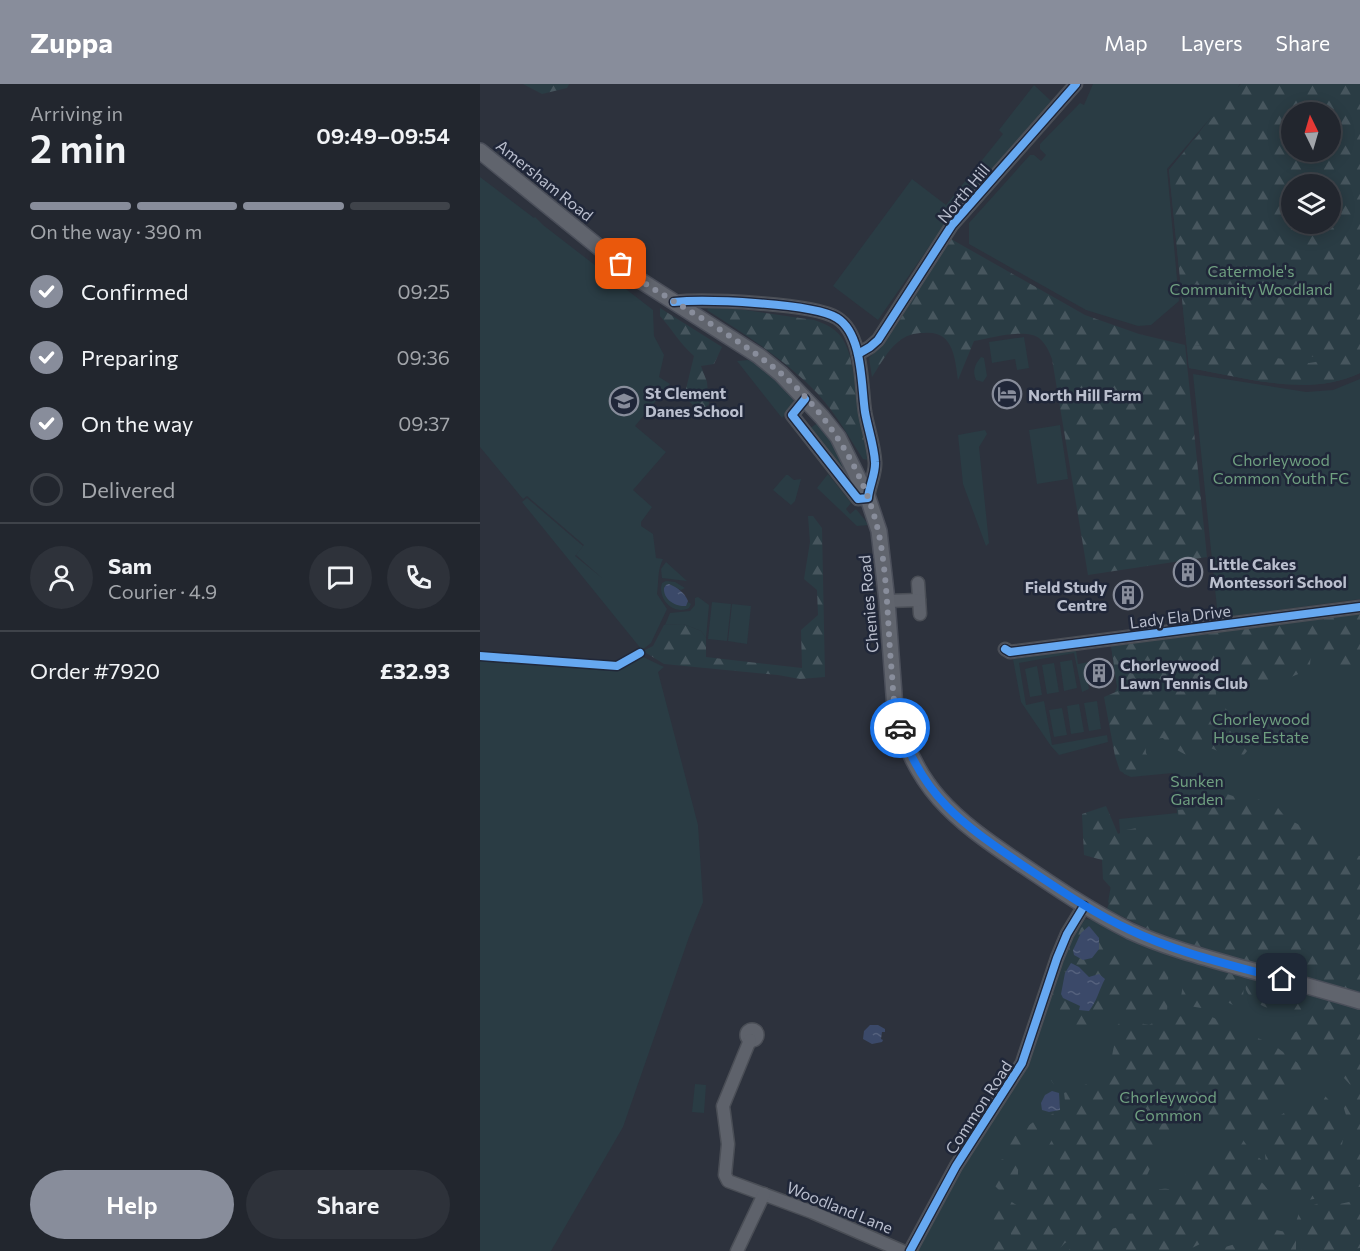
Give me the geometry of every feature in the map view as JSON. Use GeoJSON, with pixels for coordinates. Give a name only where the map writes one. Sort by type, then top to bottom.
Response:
{"type":"FeatureCollection","features":[{"type":"Feature","properties":{"kind":"main road","name":"Amersham Road"},"geometry":{"type":"LineString","coordinates":[[480,151],[638,279],[674,302]]}},
{"type":"Feature","properties":{"kind":"main road","name":"Chenies Road"},"geometry":{"type":"LineString","coordinates":[[674,302],[759,356],[781,374],[838,437],[868,498],[879,531],[895,708],[907,748],[921,775],[947,808],[970,828],[1084,906],[1132,931],[1191,954],[1360,1001]]}},
{"type":"Feature","properties":{"kind":"street","name":"North Hill"},"geometry":{"type":"LineString","coordinates":[[858,354],[878,340],[952,225],[1076,84]]}},
{"type":"Feature","properties":{"kind":"street"},"geometry":{"type":"LineString","coordinates":[[674,302],[709,301],[823,312],[839,319],[848,328],[858,354],[875,461],[868,498],[858,499],[792,414],[805,399]]}},
{"type":"Feature","properties":{"kind":"street"},"geometry":{"type":"LineString","coordinates":[[918,583],[920,614]]}},
{"type":"Feature","properties":{"kind":"street"},"geometry":{"type":"LineString","coordinates":[[887,602],[919,600]]}},
{"type":"Feature","properties":{"kind":"street","name":"Lady Ela Drive"},"geometry":{"type":"LineString","coordinates":[[1005,649],[1010,652],[1360,607]]}},
{"type":"Feature","properties":{"kind":"street","name":"Common Road"},"geometry":{"type":"LineString","coordinates":[[910,1251],[956,1166],[1022,1063],[1057,958],[1067,934],[1084,906]]}},
{"type":"Feature","properties":{"kind":"street","name":"Woodland Lane"},"geometry":{"type":"LineString","coordinates":[[750,1040],[723,1106],[728,1144],[724,1175],[728,1181],[739,1187],[812,1212],[902,1251]]}},
{"type":"Feature","properties":{"kind":"street","name":"Woodland Lane"},"geometry":{"type":"LineString","coordinates":[[737,1251],[764,1194]]}},
{"type":"Feature","properties":{"kind":"green space"},"geometry":{"type":"Polygon","coordinates":[[[523,84],[569,84],[567,88],[542,94],[523,84]]]}},
{"type":"Feature","properties":{"kind":"green space"},"geometry":{"type":"Polygon","coordinates":[[[1093,84],[1240,84],[1238,87],[1241,84],[1360,84],[1360,373],[1340,380],[1298,385],[1254,380],[1189,368],[1169,170],[1212,116],[1167,169],[1179,301],[1151,325],[1138,326],[1086,310],[969,244],[969,223],[1030,155],[1034,155],[1041,161],[1046,155],[1040,149],[1040,144],[1080,103],[1084,105],[1093,84]]]}},
{"type":"Feature","properties":{"kind":"green space","name":"Catermole's Community Woodland"},"geometry":{"type":"Polygon","coordinates":[[[1241,84],[1360,84],[1360,329],[1338,348],[1324,356],[1305,357],[1193,345],[1309,363],[1328,360],[1360,336],[1360,373],[1340,380],[1298,385],[1254,380],[1189,368],[1169,170],[1241,84]]]}},
{"type":"Feature","properties":{"kind":"green space"},"geometry":{"type":"Polygon","coordinates":[[[1034,85],[1051,101],[947,221],[878,320],[833,286],[912,179],[946,205],[1003,134],[999,130],[1034,85]]]}},
{"type":"Feature","properties":{"kind":"green space"},"geometry":{"type":"Polygon","coordinates":[[[480,177],[535,217],[653,310],[654,336],[664,355],[659,377],[670,384],[635,426],[666,452],[633,490],[652,507],[641,522],[641,526],[653,534],[656,558],[663,559],[657,594],[667,609],[651,643],[642,650],[522,502],[527,498],[583,546],[575,556],[602,578],[576,555],[584,545],[527,496],[523,499],[480,447],[480,177]]]}},
{"type":"Feature","properties":{"kind":"green space"},"geometry":{"type":"Polygon","coordinates":[[[951,239],[1085,315],[1139,334],[1185,345],[1207,557],[1088,575],[1052,359],[1039,338],[1033,335],[1017,334],[974,341],[958,380],[954,354],[947,340],[934,333],[913,334],[894,346],[872,377],[869,358],[892,332],[951,239]]]}},
{"type":"Feature","properties":{"kind":"green space"},"geometry":{"type":"Polygon","coordinates":[[[711,305],[814,320],[828,325],[837,332],[850,356],[870,460],[863,459],[831,410],[806,382],[765,349],[707,310],[711,305]]]}},
{"type":"Feature","properties":{"kind":"green space"},"geometry":{"type":"Polygon","coordinates":[[[660,308],[722,347],[714,364],[701,366],[707,382],[709,404],[701,412],[684,397],[694,356],[660,316],[660,308]]]}},
{"type":"Feature","properties":{"kind":"green space"},"geometry":{"type":"Polygon","coordinates":[[[1024,337],[1029,368],[1017,370],[1015,359],[992,363],[989,342],[1024,337]]]}},
{"type":"Feature","properties":{"kind":"green space"},"geometry":{"type":"Polygon","coordinates":[[[981,357],[984,358],[987,376],[983,382],[976,380],[974,374],[981,357]]]}},
{"type":"Feature","properties":{"kind":"green space"},"geometry":{"type":"Polygon","coordinates":[[[748,360],[776,377],[793,397],[794,403],[782,418],[737,361],[748,360]]]}},
{"type":"Feature","properties":{"kind":"green space","name":"Chorleywood Common Youth FC"},"geometry":{"type":"Polygon","coordinates":[[[1193,374],[1306,392],[1333,390],[1360,379],[1360,599],[1218,618],[1193,374]]]}},
{"type":"Feature","properties":{"kind":"green space"},"geometry":{"type":"Polygon","coordinates":[[[819,422],[836,446],[855,485],[809,429],[819,422]]]}},
{"type":"Feature","properties":{"kind":"green space"},"geometry":{"type":"Polygon","coordinates":[[[1060,425],[1068,479],[1037,484],[1029,430],[1060,425]]]}},
{"type":"Feature","properties":{"kind":"green space"},"geometry":{"type":"Polygon","coordinates":[[[985,430],[987,434],[979,447],[989,543],[986,546],[963,484],[958,435],[985,430]]]}},
{"type":"Feature","properties":{"kind":"green space"},"geometry":{"type":"Polygon","coordinates":[[[828,474],[851,503],[846,509],[850,514],[856,509],[869,525],[857,526],[817,488],[828,474]]]}},
{"type":"Feature","properties":{"kind":"green space"},"geometry":{"type":"Polygon","coordinates":[[[786,475],[794,480],[801,479],[795,501],[791,505],[773,490],[786,475]]]}},
{"type":"Feature","properties":{"kind":"green space"},"geometry":{"type":"Polygon","coordinates":[[[808,516],[813,516],[822,528],[825,677],[800,679],[664,664],[643,651],[653,646],[664,625],[683,624],[701,631],[706,638],[706,657],[802,668],[801,630],[818,615],[817,590],[804,579],[810,542],[808,516]]]}},
{"type":"Feature","properties":{"kind":"green space"},"geometry":{"type":"Polygon","coordinates":[[[666,562],[687,581],[662,578],[661,569],[666,562]]]}},
{"type":"Feature","properties":{"kind":"green space"},"geometry":{"type":"Polygon","coordinates":[[[675,582],[685,588],[681,590],[669,584],[687,604],[688,602],[691,604],[689,608],[677,610],[664,600],[661,589],[662,583],[675,582]]]}},
{"type":"Feature","properties":{"kind":"green space"},"geometry":{"type":"Polygon","coordinates":[[[698,597],[709,605],[706,638],[701,631],[683,624],[665,625],[670,613],[690,611],[695,605],[695,598],[698,597]]]}},
{"type":"Feature","properties":{"kind":"green space"},"geometry":{"type":"Polygon","coordinates":[[[712,602],[731,604],[727,641],[708,639],[712,602]]]}},
{"type":"Feature","properties":{"kind":"green space"},"geometry":{"type":"Polygon","coordinates":[[[732,604],[751,606],[747,644],[728,641],[732,604]]]}},
{"type":"Feature","properties":{"kind":"green space","name":"Chorleywood House Estate"},"geometry":{"type":"Polygon","coordinates":[[[1360,612],[1360,992],[1112,906],[1108,902],[1120,833],[1119,819],[1177,813],[1173,773],[1131,777],[1124,774],[1118,757],[1113,697],[1117,687],[1111,647],[1113,644],[1360,612]]]}},
{"type":"Feature","properties":{"kind":"green space"},"geometry":{"type":"Polygon","coordinates":[[[1360,612],[1360,666],[1332,669],[1327,652],[1319,650],[1311,652],[1307,672],[1277,682],[1264,683],[1234,669],[1214,676],[1217,703],[1241,719],[1245,730],[1236,738],[1247,751],[1240,760],[1203,745],[1186,755],[1170,746],[1163,738],[1145,740],[1146,753],[1154,767],[1150,773],[1128,775],[1120,771],[1104,697],[1118,691],[1111,645],[1360,612]]]}},
{"type":"Feature","properties":{"kind":"green space"},"geometry":{"type":"Polygon","coordinates":[[[1076,650],[1078,664],[1089,662],[1091,671],[1086,673],[1089,689],[1082,692],[1074,653],[1019,663],[1026,705],[1044,701],[1052,745],[1107,735],[1108,742],[1059,755],[1021,702],[1013,659],[1076,650]]]}},
{"type":"Feature","properties":{"kind":"green space"},"geometry":{"type":"Polygon","coordinates":[[[639,655],[664,667],[658,672],[698,825],[703,902],[623,1127],[551,1251],[480,1251],[480,658],[617,668],[639,655]]]}},
{"type":"Feature","properties":{"kind":"green space"},"geometry":{"type":"Polygon","coordinates":[[[1072,660],[1077,688],[1064,691],[1060,662],[1072,660]]]}},
{"type":"Feature","properties":{"kind":"green space"},"geometry":{"type":"Polygon","coordinates":[[[1054,663],[1059,692],[1047,694],[1042,665],[1054,663]]]}},
{"type":"Feature","properties":{"kind":"green space"},"geometry":{"type":"Polygon","coordinates":[[[1037,666],[1042,695],[1030,697],[1025,669],[1037,666]]]}},
{"type":"Feature","properties":{"kind":"green space"},"geometry":{"type":"Polygon","coordinates":[[[1097,701],[1101,729],[1089,731],[1084,703],[1097,701]]]}},
{"type":"Feature","properties":{"kind":"green space"},"geometry":{"type":"Polygon","coordinates":[[[1079,704],[1084,732],[1071,734],[1067,706],[1079,704]]]}},
{"type":"Feature","properties":{"kind":"green space"},"geometry":{"type":"Polygon","coordinates":[[[1062,708],[1067,735],[1054,737],[1049,710],[1062,708]]]}},
{"type":"Feature","properties":{"kind":"green space"},"geometry":{"type":"Polygon","coordinates":[[[1218,791],[1239,798],[1253,798],[1275,804],[1286,818],[1360,856],[1360,994],[1194,947],[1148,929],[1107,909],[1113,890],[1103,879],[1102,860],[1084,855],[1082,814],[1106,806],[1118,834],[1137,828],[1150,839],[1180,837],[1178,810],[1219,806],[1218,791]]]}},
{"type":"Feature","properties":{"kind":"green space","name":"Chorleywood Common"},"geometry":{"type":"Polygon","coordinates":[[[1085,919],[1095,920],[1360,1005],[1360,1251],[916,1251],[977,1143],[1022,1077],[1068,946],[1085,919]]]}},
{"type":"Feature","properties":{"kind":"green space"},"geometry":{"type":"Polygon","coordinates":[[[1089,922],[1097,930],[1101,940],[1105,938],[1128,957],[1140,958],[1147,955],[1146,944],[1167,953],[1169,968],[1167,1011],[1151,1013],[1147,1010],[1122,1016],[1115,1014],[1107,996],[1106,986],[1098,981],[1094,973],[1071,977],[1064,971],[1069,948],[1074,945],[1081,928],[1089,922]]]}},
{"type":"Feature","properties":{"kind":"green space"},"geometry":{"type":"Polygon","coordinates":[[[1199,959],[1213,966],[1219,978],[1218,1008],[1214,1010],[1189,1006],[1181,1002],[1186,978],[1191,967],[1199,959]]]}},
{"type":"Feature","properties":{"kind":"green space"},"geometry":{"type":"Polygon","coordinates":[[[1225,970],[1241,970],[1243,992],[1240,1006],[1223,1000],[1222,980],[1225,970]]]}},
{"type":"Feature","properties":{"kind":"green space"},"geometry":{"type":"Polygon","coordinates":[[[1246,976],[1297,991],[1280,1005],[1273,1008],[1265,1007],[1257,1003],[1248,993],[1246,976]]]}},
{"type":"Feature","properties":{"kind":"green space"},"geometry":{"type":"Polygon","coordinates":[[[1060,983],[1083,996],[1099,1000],[1112,1017],[1097,1030],[1076,1036],[1062,1026],[1046,1004],[1051,987],[1060,983]]]}},
{"type":"Feature","properties":{"kind":"green space"},"geometry":{"type":"Polygon","coordinates":[[[1305,992],[1360,1007],[1360,1045],[1352,1047],[1352,1053],[1360,1058],[1360,1187],[1347,1185],[1348,1193],[1311,1200],[1297,1200],[1284,1195],[1265,1178],[1265,1138],[1250,1128],[1267,1116],[1281,1115],[1305,1099],[1322,1093],[1333,1106],[1334,1113],[1331,1122],[1344,1134],[1341,1150],[1349,1155],[1358,1140],[1348,1122],[1340,1095],[1353,1088],[1327,1056],[1318,1056],[1308,1063],[1279,1041],[1299,1030],[1300,1025],[1294,1010],[1305,992]]]}},
{"type":"Feature","properties":{"kind":"green space"},"geometry":{"type":"Polygon","coordinates":[[[1192,1013],[1212,1017],[1275,1046],[1306,1069],[1307,1078],[1293,1086],[1276,1089],[1271,1102],[1258,1102],[1253,1115],[1230,1139],[1221,1137],[1214,1124],[1204,1116],[1186,1114],[1179,1116],[1175,1126],[1183,1132],[1157,1142],[1153,1162],[1143,1184],[1126,1201],[1106,1212],[1087,1234],[1065,1243],[1057,1251],[981,1251],[984,1244],[995,1240],[1004,1243],[1011,1238],[1011,1232],[1035,1172],[1067,1115],[1064,1093],[1092,1082],[1109,1072],[1118,1024],[1130,1021],[1149,1025],[1166,1016],[1178,1017],[1192,1013]]]}},
{"type":"Feature","properties":{"kind":"green space"},"geometry":{"type":"Polygon","coordinates":[[[1067,1071],[1074,1081],[1058,1091],[1051,1080],[1057,1073],[1067,1071]]]}},
{"type":"Feature","properties":{"kind":"green space"},"geometry":{"type":"Polygon","coordinates":[[[695,1084],[706,1085],[704,1113],[692,1112],[695,1084]]]}},
{"type":"Feature","properties":{"kind":"green space"},"geometry":{"type":"Polygon","coordinates":[[[1056,1112],[1063,1120],[1041,1136],[1025,1157],[1015,1160],[1004,1149],[1011,1136],[1023,1135],[1028,1126],[1040,1117],[1043,1119],[1056,1112]]]}},
{"type":"Feature","properties":{"kind":"green space"},"geometry":{"type":"Polygon","coordinates":[[[1241,1137],[1250,1150],[1264,1162],[1256,1176],[1272,1198],[1273,1203],[1267,1225],[1250,1219],[1238,1225],[1231,1239],[1214,1237],[1186,1251],[1068,1251],[1074,1244],[1089,1242],[1103,1231],[1119,1227],[1124,1214],[1142,1213],[1143,1196],[1162,1189],[1181,1195],[1187,1170],[1200,1166],[1210,1154],[1231,1147],[1241,1137]]]}},
{"type":"Feature","properties":{"kind":"green space"},"geometry":{"type":"Polygon","coordinates":[[[1002,1159],[1018,1166],[1018,1185],[1010,1196],[1003,1194],[993,1184],[995,1168],[1002,1159]]]}},
{"type":"Feature","properties":{"kind":"green space"},"geometry":{"type":"Polygon","coordinates":[[[1360,1195],[1360,1248],[1351,1251],[1303,1251],[1301,1249],[1302,1233],[1296,1222],[1300,1210],[1319,1203],[1335,1205],[1349,1202],[1360,1195]]]}},
{"type":"Feature","properties":{"kind":"green space"},"geometry":{"type":"Polygon","coordinates":[[[1007,1199],[1018,1206],[1007,1225],[1005,1235],[997,1235],[991,1223],[996,1203],[1007,1199]]]}},
{"type":"Feature","properties":{"kind":"green space"},"geometry":{"type":"Polygon","coordinates":[[[1271,1229],[1286,1232],[1296,1238],[1296,1251],[1213,1251],[1252,1239],[1271,1229]]]}},
{"type":"Feature","properties":{"kind":"water"},"geometry":{"type":"Polygon","coordinates":[[[669,584],[685,595],[688,601],[686,606],[670,602],[665,596],[664,588],[669,584]]]}},
{"type":"Feature","properties":{"kind":"water"},"geometry":{"type":"Polygon","coordinates":[[[1089,926],[1099,938],[1099,949],[1092,958],[1083,960],[1074,955],[1073,950],[1081,933],[1089,926]]]}},
{"type":"Feature","properties":{"kind":"water"},"geometry":{"type":"Polygon","coordinates":[[[1071,963],[1089,977],[1099,974],[1105,979],[1089,1011],[1079,1010],[1080,1006],[1063,998],[1061,994],[1065,973],[1071,963]]]}},
{"type":"Feature","properties":{"kind":"water"},"geometry":{"type":"Polygon","coordinates":[[[870,1025],[878,1025],[885,1029],[885,1032],[882,1032],[882,1042],[872,1044],[863,1039],[864,1031],[870,1025]]]}},
{"type":"Feature","properties":{"kind":"water"},"geometry":{"type":"Polygon","coordinates":[[[1052,1091],[1059,1093],[1060,1110],[1049,1112],[1042,1110],[1041,1103],[1045,1095],[1052,1091]]]}},
{"type":"Feature","properties":{"kind":"cycle path"},"geometry":{"type":"LineString","coordinates":[[858,354],[878,340],[952,225],[1076,84]]}},
{"type":"Feature","properties":{"kind":"cycle path"},"geometry":{"type":"LineString","coordinates":[[674,302],[733,302],[806,309],[837,318],[846,326],[852,336],[859,361],[865,412],[874,456],[875,466],[868,498],[858,499],[792,415],[805,399]]}},
{"type":"Feature","properties":{"kind":"cycle path"},"geometry":{"type":"LineString","coordinates":[[1005,649],[1010,652],[1360,607]]}},
{"type":"Feature","properties":{"kind":"cycle path"},"geometry":{"type":"LineString","coordinates":[[480,656],[617,666],[640,653]]}},
{"type":"Feature","properties":{"kind":"cycle path"},"geometry":{"type":"LineString","coordinates":[[910,1251],[956,1166],[1022,1063],[1057,958],[1067,934],[1084,906]]}},
{"type":"Feature","properties":{"kind":"way so far"},"geometry":{"type":"LineString","coordinates":[[621,264],[638,279],[759,356],[781,374],[838,437],[868,498],[879,531],[886,585],[895,708],[900,728]]}},
{"type":"Feature","properties":{"kind":"place","name":"North Hill Farm"},"geometry":{"type":"Point","coordinates":[1007,394]}},
{"type":"Feature","properties":{"kind":"place","name":"St Clement Danes School"},"geometry":{"type":"Point","coordinates":[624,401]}},
{"type":"Feature","properties":{"kind":"place","name":"Little Cakes Montessori School"},"geometry":{"type":"Point","coordinates":[1188,572]}},
{"type":"Feature","properties":{"kind":"place","name":"Field Study Centre"},"geometry":{"type":"Point","coordinates":[1128,595]}},
{"type":"Feature","properties":{"kind":"place","name":"Chorleywood Lawn Tennis Club"},"geometry":{"type":"Point","coordinates":[1099,673]}},
{"type":"Feature","properties":{"kind":"route"},"geometry":{"type":"LineString","coordinates":[[900,728],[921,775],[947,808],[1006,854],[1084,906],[1132,931],[1191,954],[1282,979]]}},
{"type":"Feature","properties":{"kind":"park label","name":"Sunken Garden"},"geometry":{"type":"Point","coordinates":[1197,789]}}]}
